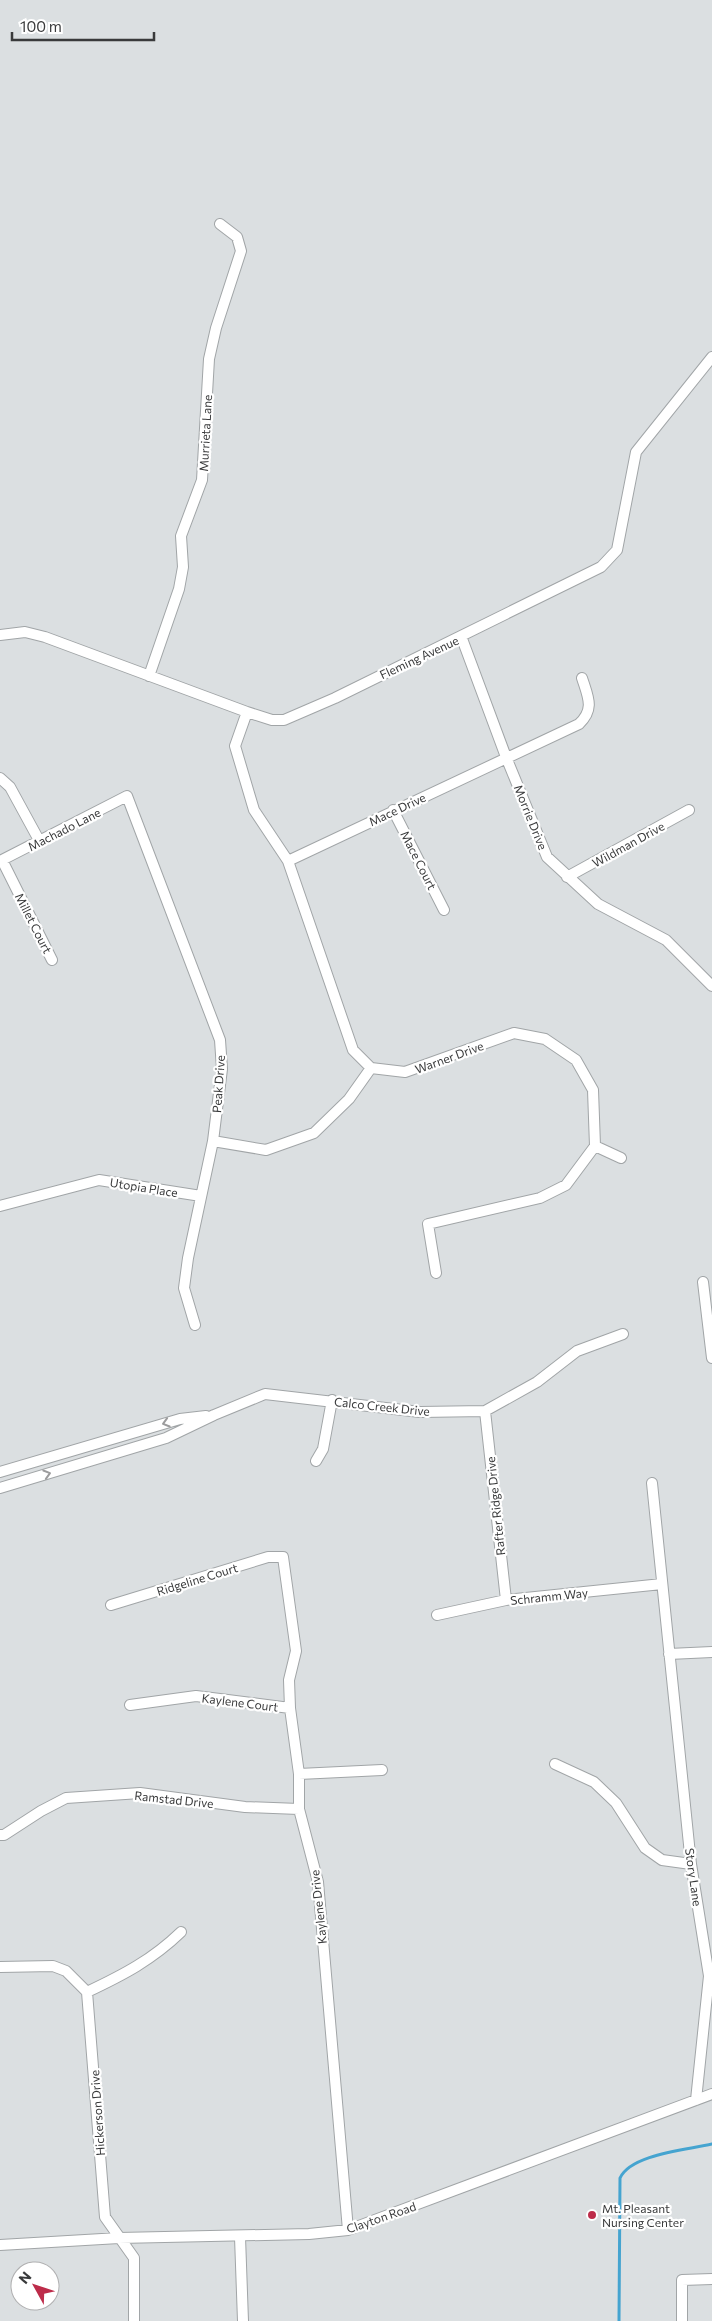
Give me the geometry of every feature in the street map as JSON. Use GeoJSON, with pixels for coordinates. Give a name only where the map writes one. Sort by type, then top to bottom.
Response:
{"type":"FeatureCollection","features":[{"type":"Feature","properties":{"kind":"street","name":"Murrieta Lane"},"geometry":{"type":"LineString","coordinates":[[149,676],[179,589],[183,567],[181,536],[202,480],[209,359],[216,328],[240,251],[237,236],[220,224]]}},
{"type":"Feature","properties":{"kind":"street","name":"Fleming Avenue"},"geometry":{"type":"LineString","coordinates":[[0,635],[25,632],[45,637],[247,712],[272,720],[284,720],[335,698],[601,567],[617,550],[636,452],[712,357]]}},
{"type":"Feature","properties":{"kind":"street","name":"Morrie Drive"},"geometry":{"type":"LineString","coordinates":[[461,636],[506,757],[547,857],[598,904],[666,940],[712,986]]}},
{"type":"Feature","properties":{"kind":"street","name":"Mace Drive"},"geometry":{"type":"LineString","coordinates":[[288,862],[393,810],[579,724],[588,716],[590,701],[582,678]]}},
{"type":"Feature","properties":{"kind":"street"},"geometry":{"type":"LineString","coordinates":[[213,1142],[266,1150],[314,1133],[350,1099],[371,1068],[352,1050],[288,862],[254,810],[235,746],[247,712]]}},
{"type":"Feature","properties":{"kind":"street"},"geometry":{"type":"LineString","coordinates":[[0,778],[10,787],[40,842]]}},
{"type":"Feature","properties":{"kind":"street","name":"Machado Lane"},"geometry":{"type":"LineString","coordinates":[[1,860],[40,842],[127,796]]}},
{"type":"Feature","properties":{"kind":"street","name":"Peak Drive"},"geometry":{"type":"LineString","coordinates":[[127,796],[220,1040],[222,1069],[213,1142],[184,1288],[195,1325]]}},
{"type":"Feature","properties":{"kind":"street","name":"Mace Court"},"geometry":{"type":"LineString","coordinates":[[393,810],[444,910]]}},
{"type":"Feature","properties":{"kind":"street","name":"Wildman Drive"},"geometry":{"type":"LineString","coordinates":[[567,877],[689,810]]}},
{"type":"Feature","properties":{"kind":"street","name":"Millet Court"},"geometry":{"type":"LineString","coordinates":[[1,860],[52,960]]}},
{"type":"Feature","properties":{"kind":"street","name":"Warner Drive"},"geometry":{"type":"LineString","coordinates":[[371,1068],[405,1072],[514,1033],[545,1039],[576,1060],[593,1090],[595,1146]]}},
{"type":"Feature","properties":{"kind":"street"},"geometry":{"type":"LineString","coordinates":[[436,1273],[428,1224],[540,1198],[566,1185],[595,1146],[622,1158]]}},
{"type":"Feature","properties":{"kind":"street","name":"Utopia Place"},"geometry":{"type":"LineString","coordinates":[[0,1206],[99,1180],[201,1196]]}},
{"type":"Feature","properties":{"kind":"street"},"geometry":{"type":"LineString","coordinates":[[703,1282],[712,1358]]}},
{"type":"Feature","properties":{"kind":"street","name":"Calco Creek Drive"},"geometry":{"type":"LineString","coordinates":[[0,1488],[166,1438],[214,1415],[265,1394],[332,1400],[420,1412],[484,1411],[537,1382],[577,1351],[623,1334]]}},
{"type":"Feature","properties":{"kind":"street"},"geometry":{"type":"LineString","coordinates":[[316,1461],[323,1449],[332,1400]]}},
{"type":"Feature","properties":{"kind":"street","name":"Rafter Ridge Drive"},"geometry":{"type":"LineString","coordinates":[[484,1411],[506,1600]]}},
{"type":"Feature","properties":{"kind":"street","name":"Calco Creek Drive"},"geometry":{"type":"LineString","coordinates":[[0,1472],[180,1419],[214,1415]]}},
{"type":"Feature","properties":{"kind":"street","name":"Story Lane"},"geometry":{"type":"LineString","coordinates":[[652,1483],[692,1864],[709,1976],[696,2100]]}},
{"type":"Feature","properties":{"kind":"street","name":"Ridgeline Court"},"geometry":{"type":"LineString","coordinates":[[111,1605],[268,1557],[284,1557]]}},
{"type":"Feature","properties":{"kind":"street","name":"Kaylene Drive"},"geometry":{"type":"LineString","coordinates":[[284,1557],[296,1651],[289,1680],[290,1708],[299,1774],[298,1809],[318,1882],[348,2230]]}},
{"type":"Feature","properties":{"kind":"street","name":"Schramm Way"},"geometry":{"type":"LineString","coordinates":[[437,1615],[506,1600],[662,1584]]}},
{"type":"Feature","properties":{"kind":"street"},"geometry":{"type":"LineString","coordinates":[[670,1654],[712,1652]]}},
{"type":"Feature","properties":{"kind":"street","name":"Kaylene Court"},"geometry":{"type":"LineString","coordinates":[[130,1704],[196,1696],[290,1708]]}},
{"type":"Feature","properties":{"kind":"street"},"geometry":{"type":"LineString","coordinates":[[555,1764],[594,1782],[616,1803],[645,1848],[662,1860],[692,1864]]}},
{"type":"Feature","properties":{"kind":"street"},"geometry":{"type":"LineString","coordinates":[[299,1774],[382,1770]]}},
{"type":"Feature","properties":{"kind":"street","name":"Ramstad Drive"},"geometry":{"type":"LineString","coordinates":[[0,1835],[4,1835],[41,1811],[66,1798],[140,1793],[245,1807],[298,1809]]}},
{"type":"Feature","properties":{"kind":"street"},"geometry":{"type":"LineString","coordinates":[[0,1968],[53,1966],[66,1971],[87,1992],[161,1952],[181,1932]]}},
{"type":"Feature","properties":{"kind":"street","name":"Hickerson Drive"},"geometry":{"type":"LineString","coordinates":[[87,1992],[105,2217],[134,2258],[134,2321]]}},
{"type":"Feature","properties":{"kind":"street","name":"Clayton Road"},"geometry":{"type":"LineString","coordinates":[[0,2245],[119,2238],[240,2237],[348,2230],[712,2094]]}},
{"type":"Feature","properties":{"kind":"street"},"geometry":{"type":"LineString","coordinates":[[240,2237],[243,2321]]}},
{"type":"Feature","properties":{"kind":"street"},"geometry":{"type":"LineString","coordinates":[[682,2321],[682,2280],[712,2279]]}},
{"type":"Feature","properties":{"kind":"waterway"},"geometry":{"type":"LineString","coordinates":[[619,2321],[620,2178],[626,2170],[647,2158],[712,2144]]}},
{"type":"Feature","properties":{"kind":"place","name":"Mt. Pleasant Nursing Center"},"geometry":{"type":"Point","coordinates":[592,2215]}}]}
